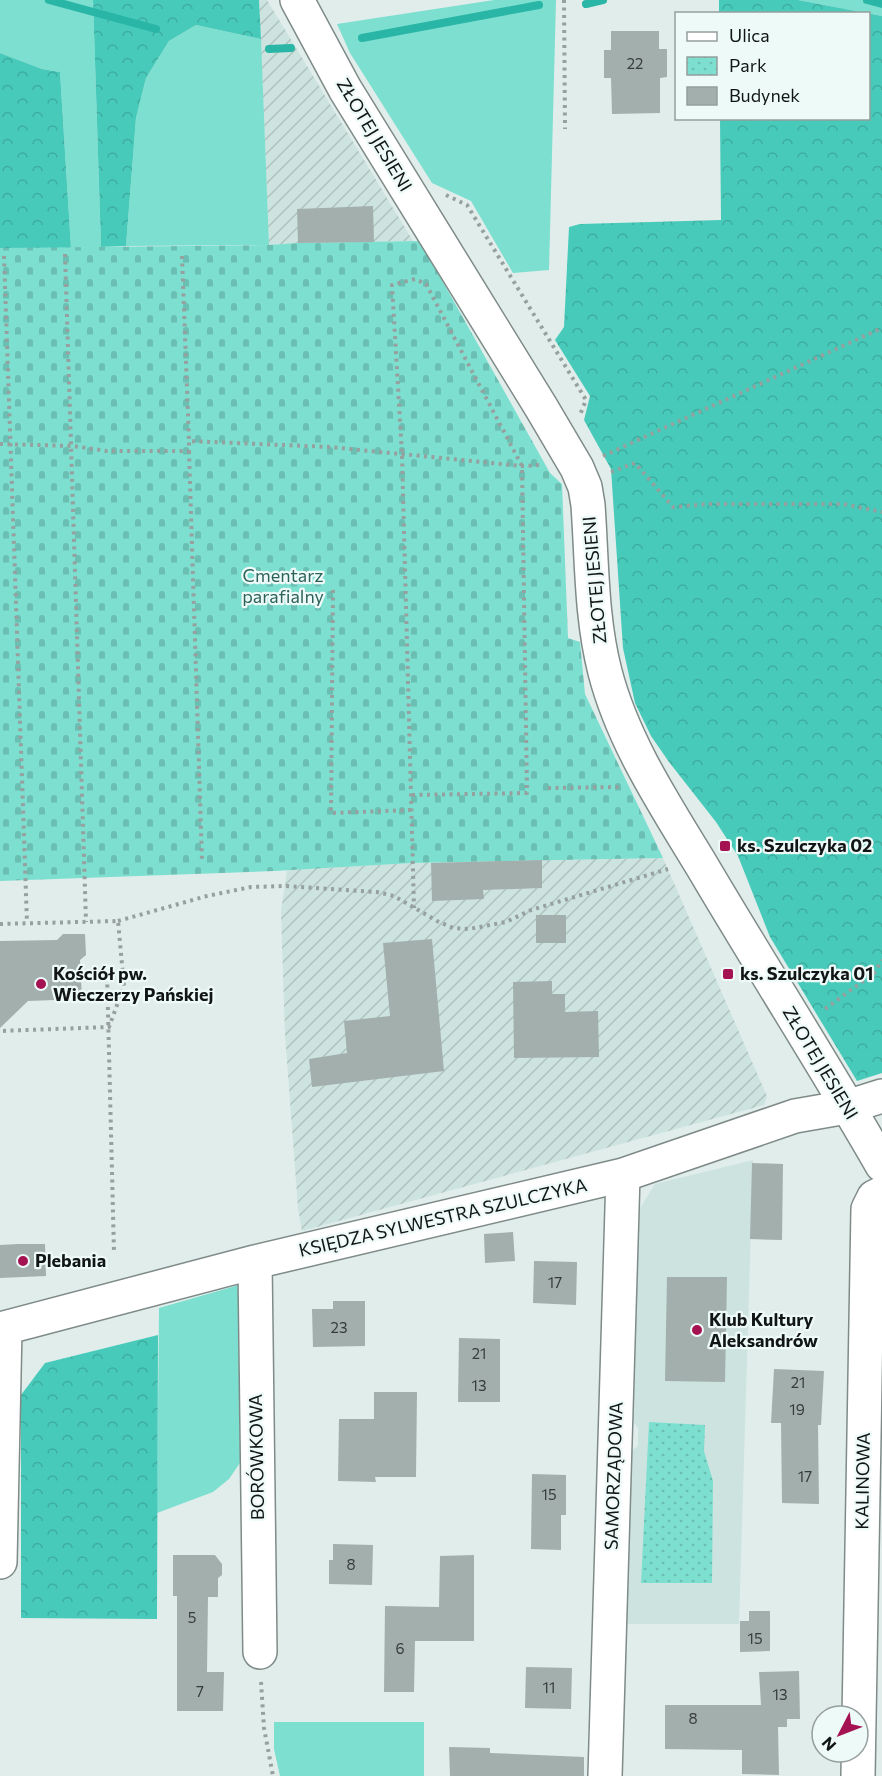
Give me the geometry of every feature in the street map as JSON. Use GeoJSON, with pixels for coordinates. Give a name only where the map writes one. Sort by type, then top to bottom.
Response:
{"type":"FeatureCollection","features":[{"type":"Feature","properties":{"kind":"street","name":"ZŁOTEJ JESIENI"},"geometry":{"type":"LineString","coordinates":[[297,0],[345,89],[536,397],[577,468],[585,487],[588,505],[596,630],[605,673],[633,748],[882,1165]]}},
{"type":"Feature","properties":{"kind":"street","name":"KSIĘDZA SYLWESTRA SZULCZYKA"},"geometry":{"type":"LineString","coordinates":[[2,1329],[255,1262],[623,1175],[795,1116],[847,1107],[882,1096]]}},
{"type":"Feature","properties":{"kind":"street","name":"SAMORZĄDOWA"},"geometry":{"type":"LineString","coordinates":[[605,1776],[623,1175]]}},
{"type":"Feature","properties":{"kind":"street","name":"KALINOWA"},"geometry":{"type":"LineString","coordinates":[[858,1776],[868,1209],[874,1197],[882,1193]]}},
{"type":"Feature","properties":{"kind":"street","name":"BORÓWKOWA"},"geometry":{"type":"LineString","coordinates":[[255,1262],[260,1652]]}},
{"type":"Feature","properties":{"kind":"street"},"geometry":{"type":"LineString","coordinates":[[0,1562],[2,1329]]}},
{"type":"Feature","properties":{"kind":"path"},"geometry":{"type":"LineString","coordinates":[[564,0],[565,129]]}},
{"type":"Feature","properties":{"kind":"path"},"geometry":{"type":"LineString","coordinates":[[65,254],[73,446],[86,922]]}},
{"type":"Feature","properties":{"kind":"path"},"geometry":{"type":"LineString","coordinates":[[4,256],[27,923]]}},
{"type":"Feature","properties":{"kind":"path"},"geometry":{"type":"LineString","coordinates":[[182,256],[202,861]]}},
{"type":"Feature","properties":{"kind":"path"},"geometry":{"type":"LineString","coordinates":[[412,795],[527,793],[522,466],[426,284],[415,279],[392,285],[402,455],[414,908]]}},
{"type":"Feature","properties":{"kind":"path"},"geometry":{"type":"LineString","coordinates":[[189,441],[302,445],[522,466],[545,464],[563,475],[882,328]]}},
{"type":"Feature","properties":{"kind":"path"},"geometry":{"type":"LineString","coordinates":[[0,444],[73,446],[107,451],[189,451]]}},
{"type":"Feature","properties":{"kind":"path"},"geometry":{"type":"LineString","coordinates":[[609,472],[635,463],[673,507],[708,504],[843,504],[882,512]]}},
{"type":"Feature","properties":{"kind":"path"},"geometry":{"type":"LineString","coordinates":[[333,590],[331,813],[411,810]]}},
{"type":"Feature","properties":{"kind":"path"},"geometry":{"type":"LineString","coordinates":[[548,788],[630,787],[652,779]]}},
{"type":"Feature","properties":{"kind":"path"},"geometry":{"type":"LineString","coordinates":[[0,924],[118,921],[207,896],[250,887],[285,886],[377,892],[394,896],[453,928],[469,928],[506,922],[531,910],[668,868]]}},
{"type":"Feature","properties":{"kind":"path"},"geometry":{"type":"LineString","coordinates":[[109,1027],[124,986],[118,921]]}},
{"type":"Feature","properties":{"kind":"path"},"geometry":{"type":"LineString","coordinates":[[821,1012],[874,973],[882,960]]}},
{"type":"Feature","properties":{"kind":"path"},"geometry":{"type":"LineString","coordinates":[[81,974],[107,974],[114,1252]]}},
{"type":"Feature","properties":{"kind":"path"},"geometry":{"type":"LineString","coordinates":[[0,1031],[109,1027]]}},
{"type":"Feature","properties":{"kind":"path"},"geometry":{"type":"LineString","coordinates":[[260,1652],[264,1728],[273,1776]]}},
{"type":"Feature","properties":{"kind":"shaded area"},"geometry":{"type":"Polygon","coordinates":[[[259,0],[267,0],[413,241],[269,245],[259,0]]]}},
{"type":"Feature","properties":{"kind":"shaded area"},"geometry":{"type":"Polygon","coordinates":[[[663,858],[767,1096],[764,1105],[302,1231],[298,1208],[285,1034],[281,911],[287,870],[412,863],[663,858]]]}},
{"type":"Feature","properties":{"kind":"shaded area"},"geometry":{"type":"Polygon","coordinates":[[[753,1160],[739,1624],[620,1624],[628,1454],[638,1446],[638,1428],[630,1418],[637,1213],[655,1184],[753,1160]]]}},
{"type":"Feature","properties":{"kind":"green space"},"geometry":{"type":"Polygon","coordinates":[[[0,0],[93,0],[101,247],[71,248],[60,72],[42,69],[0,53],[0,0]]]}},
{"type":"Feature","properties":{"kind":"green space"},"geometry":{"type":"Polygon","coordinates":[[[93,0],[259,0],[261,39],[196,25],[169,41],[146,78],[136,118],[126,246],[101,247],[93,0]]]}},
{"type":"Feature","properties":{"kind":"green space"},"geometry":{"type":"Polygon","coordinates":[[[494,0],[556,0],[549,270],[513,273],[471,201],[432,183],[350,53],[337,24],[494,0]]]}},
{"type":"Feature","properties":{"kind":"green space"},"geometry":{"type":"Polygon","coordinates":[[[719,0],[798,0],[861,12],[719,12],[719,0]]]}},
{"type":"Feature","properties":{"kind":"green space"},"geometry":{"type":"Polygon","coordinates":[[[798,0],[882,0],[882,16],[798,0]]]}},
{"type":"Feature","properties":{"kind":"green space"},"geometry":{"type":"Polygon","coordinates":[[[870,14],[882,16],[882,1073],[857,1081],[770,937],[738,856],[716,822],[651,736],[635,703],[623,648],[611,469],[584,420],[590,396],[555,340],[564,327],[569,227],[580,224],[721,220],[720,120],[870,120],[870,14]]]}},
{"type":"Feature","properties":{"kind":"green space"},"geometry":{"type":"Polygon","coordinates":[[[196,25],[261,39],[269,245],[126,246],[136,118],[146,78],[169,41],[196,25]]]}},
{"type":"Feature","properties":{"kind":"green space"},"geometry":{"type":"Polygon","coordinates":[[[0,53],[42,69],[60,72],[71,248],[0,248],[0,53]]]}},
{"type":"Feature","properties":{"kind":"green space","name":"Cmentarz parafialny"},"geometry":{"type":"Polygon","coordinates":[[[420,241],[550,473],[562,484],[568,638],[580,642],[585,694],[663,858],[412,863],[274,871],[0,881],[0,248],[420,241]]]}},
{"type":"Feature","properties":{"kind":"green space"},"geometry":{"type":"Polygon","coordinates":[[[239,1285],[244,1457],[229,1479],[213,1492],[157,1513],[159,1308],[239,1285]]]}},
{"type":"Feature","properties":{"kind":"green space"},"geometry":{"type":"Polygon","coordinates":[[[158,1335],[157,1619],[21,1618],[21,1395],[45,1363],[158,1335]]]}},
{"type":"Feature","properties":{"kind":"green space"},"geometry":{"type":"Polygon","coordinates":[[[649,1422],[705,1425],[704,1451],[713,1481],[712,1583],[641,1583],[649,1422]]]}},
{"type":"Feature","properties":{"kind":"green space"},"geometry":{"type":"Polygon","coordinates":[[[274,1722],[424,1722],[424,1776],[280,1776],[274,1749],[274,1722]]]}},
{"type":"Feature","properties":{"kind":"building"},"geometry":{"type":"Polygon","coordinates":[[[611,31],[659,31],[659,49],[667,49],[667,77],[660,78],[660,113],[612,114],[611,78],[604,78],[604,50],[611,50],[611,31]]]}},
{"type":"Feature","properties":{"kind":"building"},"geometry":{"type":"Polygon","coordinates":[[[373,206],[374,242],[298,243],[297,209],[373,206]]]}},
{"type":"Feature","properties":{"kind":"building"},"geometry":{"type":"Polygon","coordinates":[[[542,860],[542,888],[483,890],[484,899],[432,901],[431,863],[542,860]]]}},
{"type":"Feature","properties":{"kind":"building"},"geometry":{"type":"Polygon","coordinates":[[[536,915],[566,915],[566,943],[536,943],[536,915]]]}},
{"type":"Feature","properties":{"kind":"building","name":"Kościół pw. Wieczerzy Pańskiej"},"geometry":{"type":"Polygon","coordinates":[[[63,934],[85,934],[86,955],[80,960],[82,999],[28,1001],[0,1028],[0,941],[57,940],[63,934]]]}},
{"type":"Feature","properties":{"kind":"building"},"geometry":{"type":"Polygon","coordinates":[[[432,939],[444,1071],[312,1087],[309,1059],[347,1053],[344,1021],[390,1016],[383,943],[432,939]]]}},
{"type":"Feature","properties":{"kind":"building"},"geometry":{"type":"Polygon","coordinates":[[[552,981],[552,994],[565,994],[565,1012],[598,1011],[599,1057],[514,1058],[513,982],[552,981]]]}},
{"type":"Feature","properties":{"kind":"building"},"geometry":{"type":"Polygon","coordinates":[[[752,1163],[783,1164],[782,1240],[750,1239],[752,1163]]]}},
{"type":"Feature","properties":{"kind":"building"},"geometry":{"type":"Polygon","coordinates":[[[513,1232],[515,1261],[485,1263],[484,1234],[513,1232]]]}},
{"type":"Feature","properties":{"kind":"building","name":"Plebania"},"geometry":{"type":"Polygon","coordinates":[[[45,1244],[46,1276],[0,1278],[0,1245],[45,1244]]]}},
{"type":"Feature","properties":{"kind":"building"},"geometry":{"type":"Polygon","coordinates":[[[534,1261],[577,1262],[576,1305],[533,1303],[534,1261]]]}},
{"type":"Feature","properties":{"kind":"building"},"geometry":{"type":"Polygon","coordinates":[[[667,1277],[727,1277],[725,1382],[665,1381],[667,1277]]]}},
{"type":"Feature","properties":{"kind":"building"},"geometry":{"type":"Polygon","coordinates":[[[333,1301],[365,1301],[365,1346],[313,1347],[312,1309],[333,1309],[333,1301]]]}},
{"type":"Feature","properties":{"kind":"building"},"geometry":{"type":"Polygon","coordinates":[[[459,1338],[500,1339],[500,1402],[458,1402],[459,1338]]]}},
{"type":"Feature","properties":{"kind":"building"},"geometry":{"type":"Polygon","coordinates":[[[774,1369],[824,1371],[821,1425],[818,1425],[819,1504],[782,1503],[781,1423],[771,1423],[774,1369]]]}},
{"type":"Feature","properties":{"kind":"building"},"geometry":{"type":"Polygon","coordinates":[[[374,1392],[417,1392],[416,1477],[375,1477],[376,1482],[338,1481],[339,1419],[374,1419],[374,1392]]]}},
{"type":"Feature","properties":{"kind":"building"},"geometry":{"type":"Polygon","coordinates":[[[532,1474],[566,1475],[566,1515],[561,1515],[561,1550],[531,1549],[532,1474]]]}},
{"type":"Feature","properties":{"kind":"building"},"geometry":{"type":"Polygon","coordinates":[[[333,1544],[373,1545],[372,1585],[329,1584],[329,1560],[333,1560],[333,1544]]]}},
{"type":"Feature","properties":{"kind":"building"},"geometry":{"type":"Polygon","coordinates":[[[173,1555],[215,1555],[222,1564],[222,1575],[218,1578],[218,1597],[208,1597],[207,1672],[224,1672],[223,1711],[177,1711],[177,1596],[173,1596],[173,1555]]]}},
{"type":"Feature","properties":{"kind":"building"},"geometry":{"type":"Polygon","coordinates":[[[474,1555],[474,1641],[415,1641],[414,1692],[384,1692],[385,1606],[439,1607],[440,1556],[474,1555]]]}},
{"type":"Feature","properties":{"kind":"building"},"geometry":{"type":"Polygon","coordinates":[[[749,1611],[770,1611],[770,1651],[740,1652],[740,1621],[749,1621],[749,1611]]]}},
{"type":"Feature","properties":{"kind":"building"},"geometry":{"type":"Polygon","coordinates":[[[526,1667],[572,1668],[571,1709],[525,1708],[526,1667]]]}},
{"type":"Feature","properties":{"kind":"building"},"geometry":{"type":"Polygon","coordinates":[[[799,1671],[800,1719],[787,1719],[787,1727],[778,1727],[779,1775],[742,1774],[742,1750],[665,1749],[665,1705],[761,1705],[759,1672],[799,1671]]]}},
{"type":"Feature","properties":{"kind":"building"},"geometry":{"type":"Polygon","coordinates":[[[449,1747],[490,1748],[490,1753],[584,1757],[584,1776],[450,1776],[449,1747]]]}},
{"type":"Feature","properties":{"kind":"waterway"},"geometry":{"type":"LineString","coordinates":[[49,0],[156,29]]}},
{"type":"Feature","properties":{"kind":"waterway"},"geometry":{"type":"LineString","coordinates":[[586,4],[603,0]]}},
{"type":"Feature","properties":{"kind":"waterway"},"geometry":{"type":"LineString","coordinates":[[867,0],[882,4]]}},
{"type":"Feature","properties":{"kind":"waterway"},"geometry":{"type":"LineString","coordinates":[[362,38],[539,5]]}},
{"type":"Feature","properties":{"kind":"waterway"},"geometry":{"type":"LineString","coordinates":[[269,49],[291,48]]}},
{"type":"Feature","properties":{"kind":"place","name":"ks. Szulczyka 02"},"geometry":{"type":"Point","coordinates":[725,846]}},
{"type":"Feature","properties":{"kind":"place","name":"ks. Szulczyka 01"},"geometry":{"type":"Point","coordinates":[728,974]}},
{"type":"Feature","properties":{"kind":"place","name":"Kościół pw. Wieczerzy Pańskiej"},"geometry":{"type":"Point","coordinates":[41,984]}},
{"type":"Feature","properties":{"kind":"place","name":"Plebania"},"geometry":{"type":"Point","coordinates":[23,1261]}},
{"type":"Feature","properties":{"kind":"place","name":"Klub Kultury Aleksandrów"},"geometry":{"type":"Point","coordinates":[697,1330]}}]}
